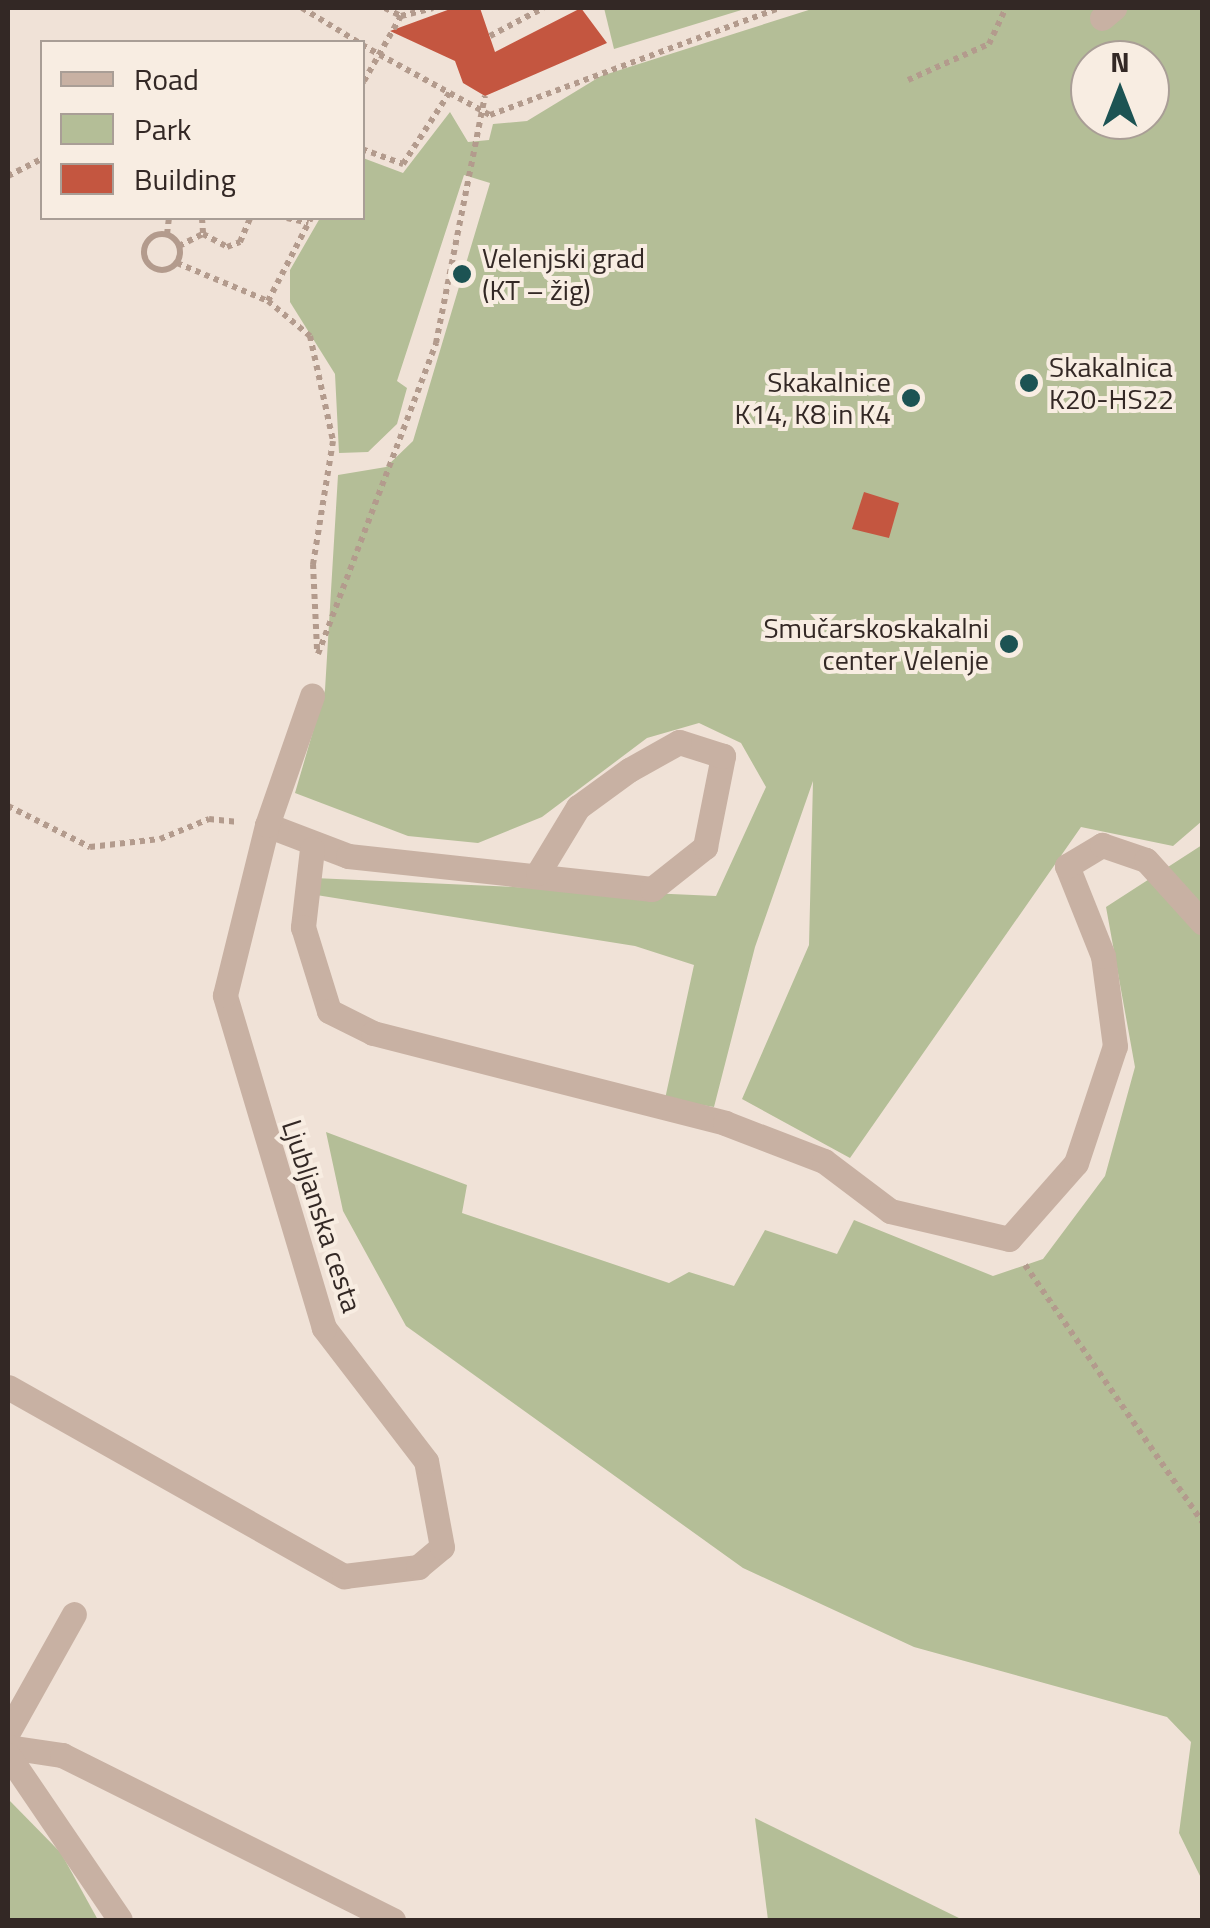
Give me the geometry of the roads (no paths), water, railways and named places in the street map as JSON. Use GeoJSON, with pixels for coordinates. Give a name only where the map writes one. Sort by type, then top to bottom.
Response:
{"type":"FeatureCollection","features":[{"type":"Feature","properties":{"kind":"street","name":"Ljubljanska cesta"},"geometry":{"type":"LineString","coordinates":[[8,1387],[344,1576],[418,1567],[442,1547],[426,1461],[324,1328],[226,995],[267,824],[312,696]]}},
{"type":"Feature","properties":{"kind":"street"},"geometry":{"type":"LineString","coordinates":[[267,824],[312,849],[652,889],[705,848],[724,756],[678,742],[629,770],[578,807],[538,873]]}},
{"type":"Feature","properties":{"kind":"street"},"geometry":{"type":"LineString","coordinates":[[312,849],[303,928],[329,1011],[373,1033],[725,1124],[824,1161],[890,1211],[1009,1240],[1076,1164],[1115,1046],[1103,956],[1066,866],[1102,845],[1146,860],[1202,922]]}},
{"type":"Feature","properties":{"kind":"street"},"geometry":{"type":"LineString","coordinates":[[8,1732],[74,1614]]}},
{"type":"Feature","properties":{"kind":"street"},"geometry":{"type":"LineString","coordinates":[[8,1751],[120,1920]]}},
{"type":"Feature","properties":{"kind":"street"},"geometry":{"type":"LineString","coordinates":[[8,1751],[62,1755],[393,1920]]}},
{"type":"Feature","properties":{"kind":"place","name":"Velenjski grad (KT – žig)"},"geometry":{"type":"Point","coordinates":[462,274]}},
{"type":"Feature","properties":{"kind":"place","name":"Skakalnica K20-HS22"},"geometry":{"type":"Point","coordinates":[1029,383]}},
{"type":"Feature","properties":{"kind":"place","name":"Skakalnice K14, K8 in K4"},"geometry":{"type":"Point","coordinates":[911,398]}},
{"type":"Feature","properties":{"kind":"place","name":"Smučarskoskakalni center Velenje"},"geometry":{"type":"Point","coordinates":[1009,644]}}]}
